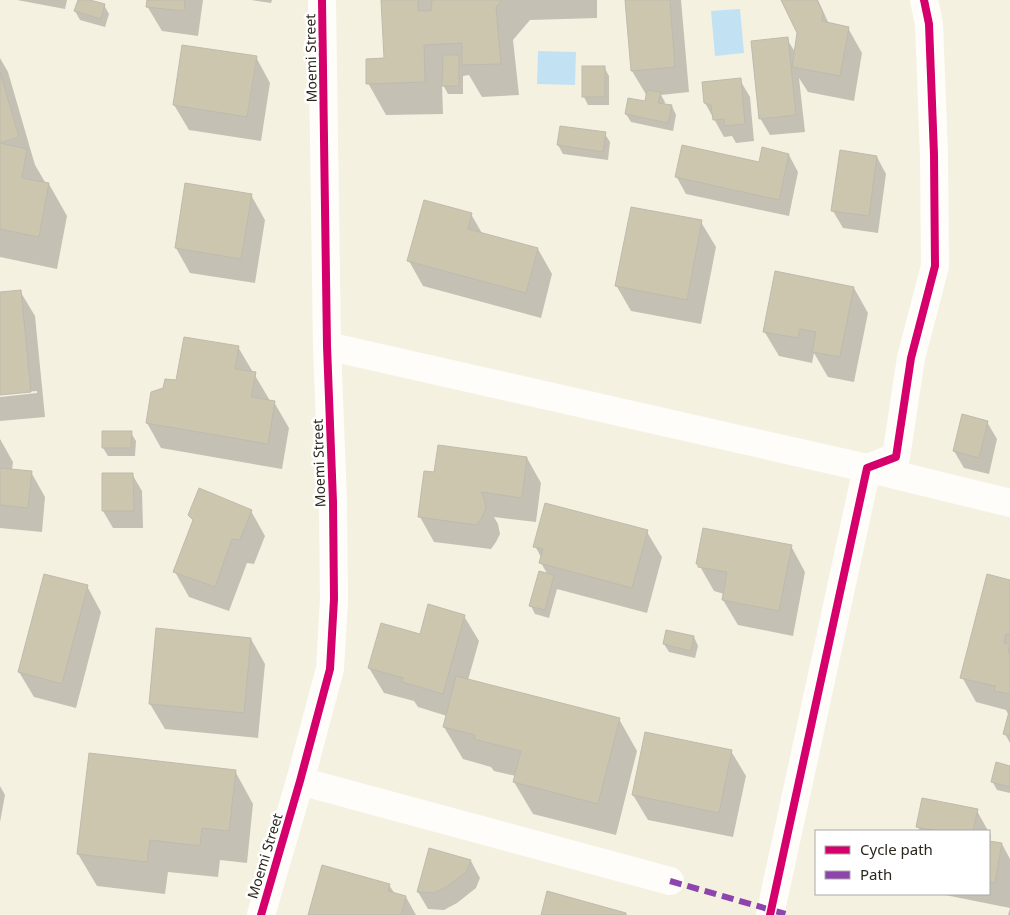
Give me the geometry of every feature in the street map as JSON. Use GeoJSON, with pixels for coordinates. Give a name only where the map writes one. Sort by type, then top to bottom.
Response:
{"type":"FeatureCollection","features":[{"type":"Feature","properties":{"kind":"street","name":"Moemi Street"},"geometry":{"type":"LineString","coordinates":[[261,915],[300,782],[330,669],[334,599],[333,502],[327,346],[322,0]]}},
{"type":"Feature","properties":{"kind":"street"},"geometry":{"type":"LineString","coordinates":[[867,468],[896,457],[912,358],[935,266],[934,155],[929,24],[924,0]]}},
{"type":"Feature","properties":{"kind":"street"},"geometry":{"type":"LineString","coordinates":[[327,346],[867,468],[1010,503]]}},
{"type":"Feature","properties":{"kind":"street"},"geometry":{"type":"LineString","coordinates":[[770,915],[867,468]]}},
{"type":"Feature","properties":{"kind":"street"},"geometry":{"type":"LineString","coordinates":[[300,782],[670,882]]}},
{"type":"Feature","properties":{"kind":"water"},"geometry":{"type":"Polygon","coordinates":[[[740,9],[744,53],[715,56],[711,11],[740,9]]]}},
{"type":"Feature","properties":{"kind":"water"},"geometry":{"type":"Polygon","coordinates":[[[538,51],[576,52],[575,85],[537,84],[538,51]]]}},
{"type":"Feature","properties":{"kind":"building"},"geometry":{"type":"Polygon","coordinates":[[[78,0],[90,0],[105,4],[101,19],[74,11],[78,0]]]}},
{"type":"Feature","properties":{"kind":"building"},"geometry":{"type":"Polygon","coordinates":[[[147,0],[185,0],[184,11],[146,7],[147,0]]]}},
{"type":"Feature","properties":{"kind":"building"},"geometry":{"type":"Polygon","coordinates":[[[381,0],[418,0],[418,11],[431,11],[432,0],[502,0],[496,7],[501,64],[462,65],[462,43],[424,45],[425,82],[366,84],[366,59],[384,58],[381,0]]]}},
{"type":"Feature","properties":{"kind":"building"},"geometry":{"type":"Polygon","coordinates":[[[625,0],[670,0],[675,67],[631,71],[625,0]]]}},
{"type":"Feature","properties":{"kind":"building"},"geometry":{"type":"Polygon","coordinates":[[[781,0],[817,0],[823,13],[822,21],[849,27],[840,76],[792,67],[797,33],[781,0]]]}},
{"type":"Feature","properties":{"kind":"building"},"geometry":{"type":"Polygon","coordinates":[[[788,37],[796,115],[759,119],[751,41],[788,37]]]}},
{"type":"Feature","properties":{"kind":"building"},"geometry":{"type":"Polygon","coordinates":[[[182,45],[257,56],[247,117],[173,105],[182,45]]]}},
{"type":"Feature","properties":{"kind":"building"},"geometry":{"type":"Polygon","coordinates":[[[443,55],[459,55],[459,86],[442,86],[443,55]]]}},
{"type":"Feature","properties":{"kind":"building"},"geometry":{"type":"Polygon","coordinates":[[[582,66],[605,66],[605,97],[582,97],[582,66]]]}},
{"type":"Feature","properties":{"kind":"building"},"geometry":{"type":"Polygon","coordinates":[[[0,72],[19,137],[0,143],[0,72]]]}},
{"type":"Feature","properties":{"kind":"building"},"geometry":{"type":"Polygon","coordinates":[[[741,78],[745,124],[725,126],[724,119],[713,120],[711,105],[704,103],[702,82],[741,78]]]}},
{"type":"Feature","properties":{"kind":"building"},"geometry":{"type":"Polygon","coordinates":[[[647,90],[661,92],[658,103],[672,105],[668,123],[625,114],[628,98],[645,101],[647,90]]]}},
{"type":"Feature","properties":{"kind":"building"},"geometry":{"type":"Polygon","coordinates":[[[560,126],[606,132],[603,152],[557,145],[560,126]]]}},
{"type":"Feature","properties":{"kind":"building"},"geometry":{"type":"Polygon","coordinates":[[[0,143],[27,149],[22,178],[49,183],[39,237],[0,229],[0,143]]]}},
{"type":"Feature","properties":{"kind":"building"},"geometry":{"type":"Polygon","coordinates":[[[682,145],[759,162],[762,147],[789,154],[779,200],[675,177],[682,145]]]}},
{"type":"Feature","properties":{"kind":"building"},"geometry":{"type":"Polygon","coordinates":[[[840,150],[877,156],[869,216],[831,211],[840,150]]]}},
{"type":"Feature","properties":{"kind":"building"},"geometry":{"type":"Polygon","coordinates":[[[185,183],[252,194],[241,259],[175,248],[185,183]]]}},
{"type":"Feature","properties":{"kind":"building"},"geometry":{"type":"Polygon","coordinates":[[[424,200],[472,213],[468,229],[538,248],[526,293],[407,261],[424,200]]]}},
{"type":"Feature","properties":{"kind":"building"},"geometry":{"type":"Polygon","coordinates":[[[631,207],[702,220],[687,300],[615,286],[631,207]]]}},
{"type":"Feature","properties":{"kind":"building"},"geometry":{"type":"Polygon","coordinates":[[[775,271],[854,287],[840,357],[812,352],[816,332],[800,329],[798,338],[763,332],[775,271]]]}},
{"type":"Feature","properties":{"kind":"building"},"geometry":{"type":"Polygon","coordinates":[[[21,290],[31,392],[0,395],[0,292],[21,290]]]}},
{"type":"Feature","properties":{"kind":"building"},"geometry":{"type":"Polygon","coordinates":[[[184,337],[239,346],[235,369],[256,372],[251,397],[275,401],[268,444],[146,423],[151,392],[163,388],[165,379],[176,380],[184,337]]]}},
{"type":"Feature","properties":{"kind":"building"},"geometry":{"type":"Polygon","coordinates":[[[962,414],[988,421],[979,458],[953,451],[962,414]]]}},
{"type":"Feature","properties":{"kind":"building"},"geometry":{"type":"Polygon","coordinates":[[[102,431],[132,431],[131,448],[102,448],[102,431]]]}},
{"type":"Feature","properties":{"kind":"building"},"geometry":{"type":"Polygon","coordinates":[[[438,445],[527,457],[522,498],[481,492],[486,508],[477,525],[418,517],[424,471],[434,472],[438,445]]]}},
{"type":"Feature","properties":{"kind":"building"},"geometry":{"type":"Polygon","coordinates":[[[0,468],[32,471],[28,508],[0,505],[0,468]]]}},
{"type":"Feature","properties":{"kind":"building"},"geometry":{"type":"Polygon","coordinates":[[[102,473],[133,473],[134,511],[102,511],[102,473]]]}},
{"type":"Feature","properties":{"kind":"building"},"geometry":{"type":"Polygon","coordinates":[[[199,488],[252,510],[240,540],[232,539],[215,587],[173,572],[193,520],[188,515],[199,488]]]}},
{"type":"Feature","properties":{"kind":"building"},"geometry":{"type":"Polygon","coordinates":[[[545,503],[648,530],[632,588],[539,563],[543,549],[533,547],[545,503]]]}},
{"type":"Feature","properties":{"kind":"building"},"geometry":{"type":"Polygon","coordinates":[[[703,528],[792,545],[779,611],[722,600],[727,572],[698,567],[698,564],[696,564],[703,528]]]}},
{"type":"Feature","properties":{"kind":"building"},"geometry":{"type":"Polygon","coordinates":[[[539,571],[554,575],[545,610],[529,606],[539,571]]]}},
{"type":"Feature","properties":{"kind":"building"},"geometry":{"type":"Polygon","coordinates":[[[44,574],[88,585],[62,684],[18,672],[44,574]]]}},
{"type":"Feature","properties":{"kind":"building"},"geometry":{"type":"Polygon","coordinates":[[[987,574],[1010,580],[1010,635],[1006,634],[1004,643],[1010,644],[1008,652],[1010,653],[1010,694],[994,691],[995,686],[960,678],[987,574]]]}},
{"type":"Feature","properties":{"kind":"building"},"geometry":{"type":"Polygon","coordinates":[[[428,604],[465,615],[443,694],[402,682],[403,678],[368,668],[381,623],[420,634],[428,604]]]}},
{"type":"Feature","properties":{"kind":"building"},"geometry":{"type":"Polygon","coordinates":[[[156,628],[251,638],[244,713],[149,704],[156,628]]]}},
{"type":"Feature","properties":{"kind":"building"},"geometry":{"type":"Polygon","coordinates":[[[666,630],[694,636],[691,651],[663,644],[666,630]]]}},
{"type":"Feature","properties":{"kind":"building"},"geometry":{"type":"Polygon","coordinates":[[[456,676],[620,718],[598,804],[513,782],[521,751],[474,739],[475,735],[443,727],[456,676]]]}},
{"type":"Feature","properties":{"kind":"building"},"geometry":{"type":"Polygon","coordinates":[[[1010,708],[1010,736],[1003,734],[1010,708]]]}},
{"type":"Feature","properties":{"kind":"building"},"geometry":{"type":"Polygon","coordinates":[[[645,732],[732,750],[719,813],[632,795],[645,732]]]}},
{"type":"Feature","properties":{"kind":"building"},"geometry":{"type":"Polygon","coordinates":[[[89,753],[236,770],[229,831],[202,828],[200,846],[150,840],[147,862],[77,854],[89,753]]]}},
{"type":"Feature","properties":{"kind":"building"},"geometry":{"type":"Polygon","coordinates":[[[996,762],[1010,766],[1010,787],[991,782],[996,762]]]}},
{"type":"Feature","properties":{"kind":"building"},"geometry":{"type":"Polygon","coordinates":[[[922,798],[978,809],[973,830],[932,830],[916,827],[922,798]]]}},
{"type":"Feature","properties":{"kind":"building"},"geometry":{"type":"Polygon","coordinates":[[[990,841],[1002,843],[995,883],[990,882],[990,841]]]}},
{"type":"Feature","properties":{"kind":"building"},"geometry":{"type":"Polygon","coordinates":[[[429,848],[471,860],[467,871],[448,886],[434,893],[417,892],[429,848]]]}},
{"type":"Feature","properties":{"kind":"building"},"geometry":{"type":"Polygon","coordinates":[[[322,865],[390,884],[388,891],[406,896],[401,915],[308,915],[322,865]]]}},
{"type":"Feature","properties":{"kind":"building"},"geometry":{"type":"Polygon","coordinates":[[[547,891],[626,913],[626,915],[541,915],[547,891]]]}},
{"type":"Feature","properties":{"kind":"marked path"},"geometry":{"type":"LineString","coordinates":[[670,881],[789,915]]}},
{"type":"Feature","properties":{"kind":"cycle path"},"geometry":{"type":"LineString","coordinates":[[261,915],[330,669],[334,599],[333,502],[327,346],[322,0]]}},
{"type":"Feature","properties":{"kind":"cycle path"},"geometry":{"type":"LineString","coordinates":[[770,915],[867,468],[896,457],[911,358],[935,266],[934,155],[929,24],[924,0]]}}]}
